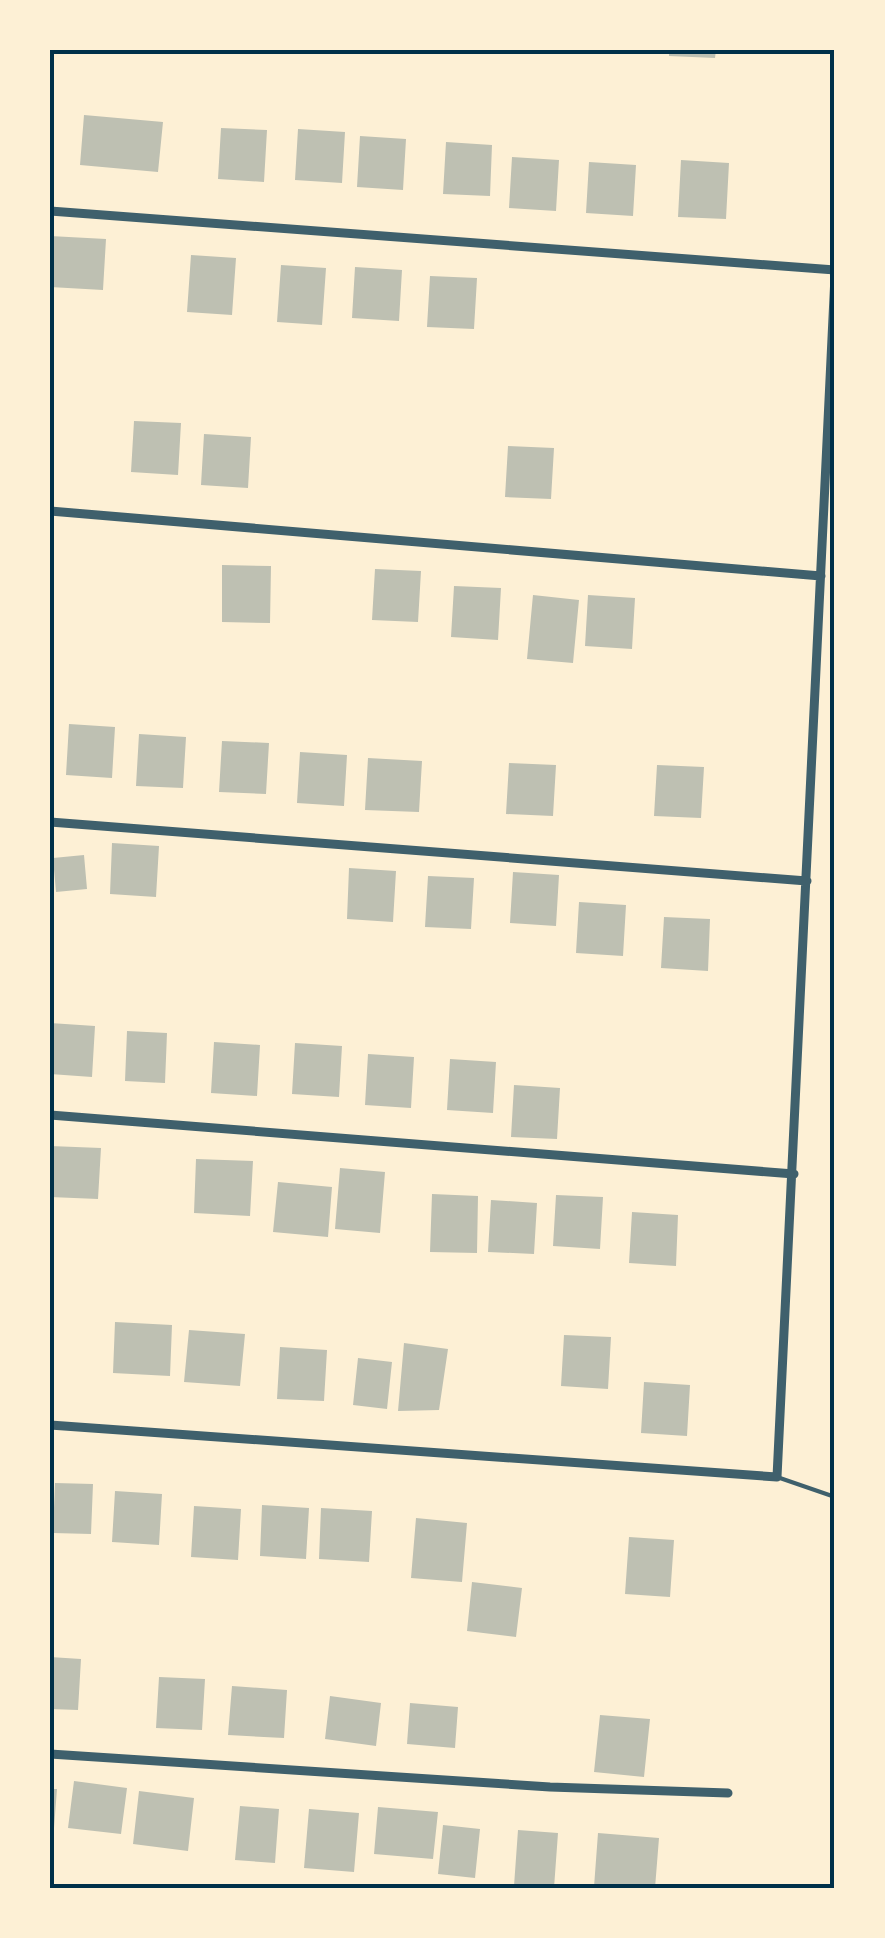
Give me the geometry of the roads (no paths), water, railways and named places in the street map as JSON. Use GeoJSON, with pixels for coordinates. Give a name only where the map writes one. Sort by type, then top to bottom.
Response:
{"type":"FeatureCollection","features":[{"type":"Feature","properties":{"kind":"street"},"geometry":{"type":"LineString","coordinates":[[50,211],[835,273],[777,1477],[50,1425]]}},
{"type":"Feature","properties":{"kind":"street"},"geometry":{"type":"LineString","coordinates":[[50,511],[821,576]]}},
{"type":"Feature","properties":{"kind":"street"},"geometry":{"type":"LineString","coordinates":[[50,822],[807,881]]}},
{"type":"Feature","properties":{"kind":"street"},"geometry":{"type":"LineString","coordinates":[[50,1115],[794,1174]]}},
{"type":"Feature","properties":{"kind":"street"},"geometry":{"type":"LineString","coordinates":[[50,1754],[550,1787],[728,1793]]}},
{"type":"Feature","properties":{"kind":"lane"},"geometry":{"type":"LineString","coordinates":[[777,1477],[835,1497]]}}]}
